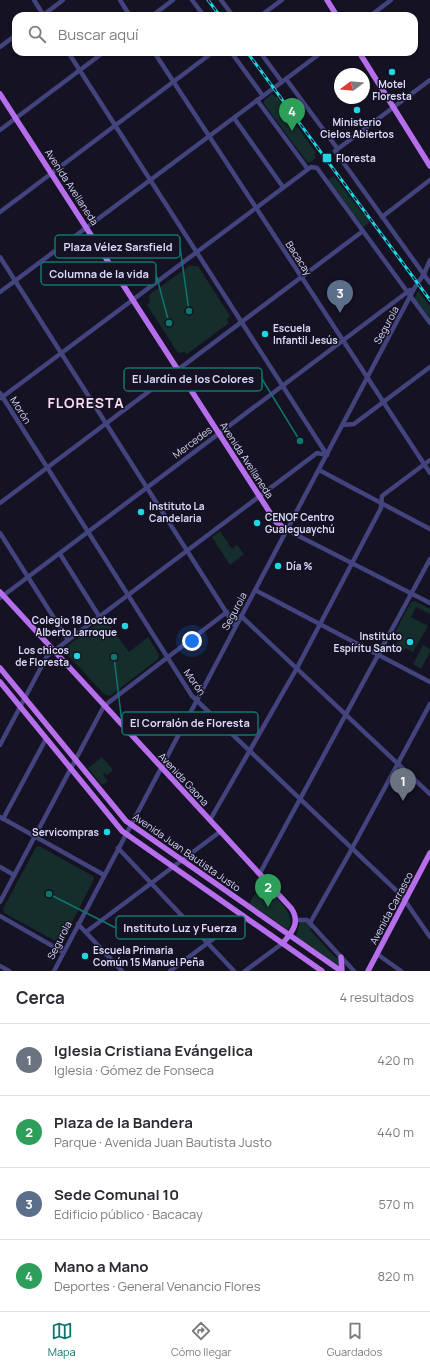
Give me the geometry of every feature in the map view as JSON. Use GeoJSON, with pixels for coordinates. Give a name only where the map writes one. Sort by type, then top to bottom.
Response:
{"type":"FeatureCollection","features":[{"type":"Feature","properties":{"kind":"main road"},"geometry":{"type":"LineString","coordinates":[[326,0],[334,12]]}},
{"type":"Feature","properties":{"kind":"main road"},"geometry":{"type":"LineString","coordinates":[[361,56],[430,166]]}},
{"type":"Feature","properties":{"kind":"main road","name":"Avenida Avellaneda"},"geometry":{"type":"LineString","coordinates":[[0,94],[276,522],[287,530]]}},
{"type":"Feature","properties":{"kind":"main road","name":"Avenida Gaona"},"geometry":{"type":"LineString","coordinates":[[1,595],[54,650],[161,768],[260,873],[292,909],[296,920]]}},
{"type":"Feature","properties":{"kind":"main road","name":"Avenida Juan Bautista Justo"},"geometry":{"type":"LineString","coordinates":[[0,668],[75,760],[130,824],[341,971]]}},
{"type":"Feature","properties":{"kind":"main road","name":"Avenida Juan Bautista Justo"},"geometry":{"type":"LineString","coordinates":[[0,682],[125,834],[321,971]]}},
{"type":"Feature","properties":{"kind":"main road","name":"Avenida Carrasco"},"geometry":{"type":"LineString","coordinates":[[368,971],[429,858]]}},
{"type":"Feature","properties":{"kind":"main road"},"geometry":{"type":"LineString","coordinates":[[283,943],[294,928],[296,920]]}},
{"type":"Feature","properties":{"kind":"main road"},"geometry":{"type":"LineString","coordinates":[[341,957],[341,971]]}},
{"type":"Feature","properties":{"kind":"street"},"geometry":{"type":"LineString","coordinates":[[34,0],[41,12]]}},
{"type":"Feature","properties":{"kind":"street"},"geometry":{"type":"LineString","coordinates":[[48,12],[63,0]]}},
{"type":"Feature","properties":{"kind":"street"},"geometry":{"type":"LineString","coordinates":[[120,0],[128,12]]}},
{"type":"Feature","properties":{"kind":"street"},"geometry":{"type":"LineString","coordinates":[[157,12],[173,0]]}},
{"type":"Feature","properties":{"kind":"street"},"geometry":{"type":"LineString","coordinates":[[192,0],[201,12]]}},
{"type":"Feature","properties":{"kind":"street"},"geometry":{"type":"LineString","coordinates":[[221,0],[230,12]]}},
{"type":"Feature","properties":{"kind":"street"},"geometry":{"type":"LineString","coordinates":[[266,12],[282,0]]}},
{"type":"Feature","properties":{"kind":"street"},"geometry":{"type":"LineString","coordinates":[[375,12],[391,0]]}},
{"type":"Feature","properties":{"kind":"street"},"geometry":{"type":"LineString","coordinates":[[0,47],[12,38]]}},
{"type":"Feature","properties":{"kind":"street"},"geometry":{"type":"LineString","coordinates":[[71,56],[327,454]]}},
{"type":"Feature","properties":{"kind":"street"},"geometry":{"type":"LineString","coordinates":[[0,130],[99,56]]}},
{"type":"Feature","properties":{"kind":"street","name":"Bacacay"},"geometry":{"type":"LineString","coordinates":[[157,56],[430,473]]}},
{"type":"Feature","properties":{"kind":"street"},"geometry":{"type":"LineString","coordinates":[[0,212],[208,56]]}},
{"type":"Feature","properties":{"kind":"street"},"geometry":{"type":"LineString","coordinates":[[233,56],[263,96]]}},
{"type":"Feature","properties":{"kind":"street"},"geometry":{"type":"LineString","coordinates":[[263,56],[284,80],[336,149],[382,217],[430,283]]}},
{"type":"Feature","properties":{"kind":"street"},"geometry":{"type":"LineString","coordinates":[[0,292],[317,56]]}},
{"type":"Feature","properties":{"kind":"street"},"geometry":{"type":"LineString","coordinates":[[336,149],[430,80]]}},
{"type":"Feature","properties":{"kind":"street"},"geometry":{"type":"LineString","coordinates":[[257,100],[307,168]]}},
{"type":"Feature","properties":{"kind":"street"},"geometry":{"type":"LineString","coordinates":[[234,118],[283,187]]}},
{"type":"Feature","properties":{"kind":"street"},"geometry":{"type":"LineString","coordinates":[[1,396],[62,353],[307,168],[317,168],[430,323]]}},
{"type":"Feature","properties":{"kind":"street"},"geometry":{"type":"LineString","coordinates":[[382,217],[430,180]]}},
{"type":"Feature","properties":{"kind":"street"},"geometry":{"type":"LineString","coordinates":[[0,503],[363,231]]}},
{"type":"Feature","properties":{"kind":"street"},"geometry":{"type":"LineString","coordinates":[[0,257],[236,626]]}},
{"type":"Feature","properties":{"kind":"street","name":"Segurola"},"geometry":{"type":"LineString","coordinates":[[54,971],[130,824],[415,287],[424,274],[430,260]]}},
{"type":"Feature","properties":{"kind":"street"},"geometry":{"type":"LineString","coordinates":[[424,274],[430,272]]}},
{"type":"Feature","properties":{"kind":"street","name":"Mercedes"},"geometry":{"type":"LineString","coordinates":[[1,595],[60,554],[282,385],[407,291],[415,287]]}},
{"type":"Feature","properties":{"kind":"street"},"geometry":{"type":"LineString","coordinates":[[397,299],[403,301],[405,307]]}},
{"type":"Feature","properties":{"kind":"street"},"geometry":{"type":"LineString","coordinates":[[343,425],[354,424],[430,367]]}},
{"type":"Feature","properties":{"kind":"street","name":"Morón"},"geometry":{"type":"LineString","coordinates":[[1,396],[127,596],[196,701],[406,900],[430,937]]}},
{"type":"Feature","properties":{"kind":"street"},"geometry":{"type":"LineString","coordinates":[[0,744],[47,656],[317,453],[327,454]]}},
{"type":"Feature","properties":{"kind":"street"},"geometry":{"type":"LineString","coordinates":[[210,820],[297,668],[381,508],[384,494],[430,460]]}},
{"type":"Feature","properties":{"kind":"street"},"geometry":{"type":"LineString","coordinates":[[319,470],[430,529]]}},
{"type":"Feature","properties":{"kind":"street"},"geometry":{"type":"LineString","coordinates":[[287,530],[430,603]]}},
{"type":"Feature","properties":{"kind":"street"},"geometry":{"type":"LineString","coordinates":[[0,533],[68,640]]}},
{"type":"Feature","properties":{"kind":"street"},"geometry":{"type":"LineString","coordinates":[[60,554],[99,616]]}},
{"type":"Feature","properties":{"kind":"street"},"geometry":{"type":"LineString","coordinates":[[260,873],[430,559]]}},
{"type":"Feature","properties":{"kind":"street"},"geometry":{"type":"LineString","coordinates":[[255,590],[430,682]]}},
{"type":"Feature","properties":{"kind":"street"},"geometry":{"type":"LineString","coordinates":[[0,902],[104,706],[227,612]]}},
{"type":"Feature","properties":{"kind":"street"},"geometry":{"type":"LineString","coordinates":[[241,616],[430,794]]}},
{"type":"Feature","properties":{"kind":"street"},"geometry":{"type":"LineString","coordinates":[[310,923],[352,849],[430,704]]}},
{"type":"Feature","properties":{"kind":"street"},"geometry":{"type":"LineString","coordinates":[[46,739],[1,818],[104,875]]}},
{"type":"Feature","properties":{"kind":"street"},"geometry":{"type":"LineString","coordinates":[[86,932],[221,831]]}},
{"type":"Feature","properties":{"kind":"street"},"geometry":{"type":"LineString","coordinates":[[118,848],[234,971]]}},
{"type":"Feature","properties":{"kind":"street"},"geometry":{"type":"LineString","coordinates":[[0,867],[14,875]]}},
{"type":"Feature","properties":{"kind":"street"},"geometry":{"type":"LineString","coordinates":[[0,916],[64,952]]}},
{"type":"Feature","properties":{"kind":"street"},"geometry":{"type":"LineString","coordinates":[[170,971],[244,916]]}},
{"type":"Feature","properties":{"kind":"street"},"geometry":{"type":"LineString","coordinates":[[296,920],[304,918],[310,923],[354,971]]}},
{"type":"Feature","properties":{"kind":"street"},"geometry":{"type":"LineString","coordinates":[[78,924],[122,971]]}},
{"type":"Feature","properties":{"kind":"street"},"geometry":{"type":"LineString","coordinates":[[245,971],[283,943]]}},
{"type":"Feature","properties":{"kind":"street"},"geometry":{"type":"LineString","coordinates":[[377,954],[401,971]]}},
{"type":"Feature","properties":{"kind":"street"},"geometry":{"type":"LineString","coordinates":[[0,966],[9,971]]}},
{"type":"Feature","properties":{"kind":"green space"},"geometry":{"type":"Polygon","coordinates":[[[272,94],[275,97],[277,96],[316,153],[314,155],[316,158],[310,162],[307,162],[264,104],[264,101],[272,94]]]}},
{"type":"Feature","properties":{"kind":"green space"},"geometry":{"type":"Polygon","coordinates":[[[334,176],[363,214],[367,216],[369,223],[363,227],[328,180],[334,176]]]}},
{"type":"Feature","properties":{"kind":"green space"},"geometry":{"type":"Polygon","coordinates":[[[189,266],[198,266],[230,316],[227,319],[229,323],[187,354],[185,352],[178,353],[147,305],[150,302],[149,295],[189,266]]]}},
{"type":"Feature","properties":{"kind":"green space"},"geometry":{"type":"Polygon","coordinates":[[[418,291],[430,306],[430,320],[415,299],[418,291]]]}},
{"type":"Feature","properties":{"kind":"green space"},"geometry":{"type":"Polygon","coordinates":[[[220,531],[232,549],[237,545],[244,554],[230,565],[212,537],[220,531]]]}},
{"type":"Feature","properties":{"kind":"green space"},"geometry":{"type":"Polygon","coordinates":[[[415,601],[430,609],[430,614],[416,607],[411,617],[428,626],[413,652],[406,648],[404,650],[395,646],[397,641],[392,638],[411,602],[415,601]]]}},
{"type":"Feature","properties":{"kind":"green space"},"geometry":{"type":"Polygon","coordinates":[[[104,618],[129,652],[148,637],[159,655],[158,659],[110,696],[104,694],[65,652],[66,647],[104,618]]]}},
{"type":"Feature","properties":{"kind":"green space"},"geometry":{"type":"Polygon","coordinates":[[[423,645],[430,649],[430,652],[421,669],[413,664],[423,645]]]}},
{"type":"Feature","properties":{"kind":"green space"},"geometry":{"type":"Polygon","coordinates":[[[102,757],[113,770],[107,775],[105,773],[103,775],[108,781],[102,785],[88,768],[102,757]]]}},
{"type":"Feature","properties":{"kind":"green space"},"geometry":{"type":"Polygon","coordinates":[[[39,846],[93,876],[94,879],[62,942],[59,943],[4,913],[3,909],[36,847],[39,846]]]}},
{"type":"Feature","properties":{"kind":"green space"},"geometry":{"type":"Polygon","coordinates":[[[261,884],[283,905],[287,911],[290,917],[288,930],[249,904],[261,884]]]}},
{"type":"Feature","properties":{"kind":"green space"},"geometry":{"type":"Polygon","coordinates":[[[305,921],[312,928],[309,929],[334,956],[339,958],[340,967],[296,936],[300,922],[305,921]]]}},
{"type":"Feature","properties":{"kind":"railway"},"geometry":{"type":"LineString","coordinates":[[208,0],[217,12]]}},
{"type":"Feature","properties":{"kind":"railway"},"geometry":{"type":"LineString","coordinates":[[250,56],[430,300]]}},
{"type":"Feature","properties":{"kind":"place","name":"Motel Floresta"},"geometry":{"type":"Point","coordinates":[392,72]}},
{"type":"Feature","properties":{"kind":"place","name":"Ministerio Cielos Abiertos"},"geometry":{"type":"Point","coordinates":[357,110]}},
{"type":"Feature","properties":{"kind":"place","name":"Mano a Mano"},"geometry":{"type":"Point","coordinates":[292,131]}},
{"type":"Feature","properties":{"kind":"place","name":"Floresta"},"geometry":{"type":"Point","coordinates":[327,158]}},
{"type":"Feature","properties":{"kind":"place","name":"Plaza Vélez Sarsfield"},"geometry":{"type":"Point","coordinates":[189,311]}},
{"type":"Feature","properties":{"kind":"place","name":"Sede Comunal 10"},"geometry":{"type":"Point","coordinates":[340,313]}},
{"type":"Feature","properties":{"kind":"place","name":"Columna de la vida"},"geometry":{"type":"Point","coordinates":[169,323]}},
{"type":"Feature","properties":{"kind":"place","name":"Escuela Infantil Jesús"},"geometry":{"type":"Point","coordinates":[265,334]}},
{"type":"Feature","properties":{"kind":"place","name":"El Jardín de los Colores"},"geometry":{"type":"Point","coordinates":[300,441]}},
{"type":"Feature","properties":{"kind":"place","name":"Instituto La Candelaria"},"geometry":{"type":"Point","coordinates":[141,512]}},
{"type":"Feature","properties":{"kind":"place","name":"CENOF Centro Gualeguaychú"},"geometry":{"type":"Point","coordinates":[257,523]}},
{"type":"Feature","properties":{"kind":"place","name":"Día %"},"geometry":{"type":"Point","coordinates":[278,566]}},
{"type":"Feature","properties":{"kind":"place","name":"Colegio 18 Doctor Alberto Larroque"},"geometry":{"type":"Point","coordinates":[125,626]}},
{"type":"Feature","properties":{"kind":"place","name":"Instituto Espíritu Santo"},"geometry":{"type":"Point","coordinates":[410,642]}},
{"type":"Feature","properties":{"kind":"place","name":"Los chicos de Floresta"},"geometry":{"type":"Point","coordinates":[77,656]}},
{"type":"Feature","properties":{"kind":"place","name":"El Corralón de Floresta"},"geometry":{"type":"Point","coordinates":[114,657]}},
{"type":"Feature","properties":{"kind":"place","name":"Iglesia Cristiana Evángelica"},"geometry":{"type":"Point","coordinates":[403,801]}},
{"type":"Feature","properties":{"kind":"place","name":"Servicompras"},"geometry":{"type":"Point","coordinates":[107,832]}},
{"type":"Feature","properties":{"kind":"place","name":"Instituto Luz y Fuerza"},"geometry":{"type":"Point","coordinates":[49,894]}},
{"type":"Feature","properties":{"kind":"place","name":"Plaza de la Bandera"},"geometry":{"type":"Point","coordinates":[268,907]}},
{"type":"Feature","properties":{"kind":"place","name":"Escuela Primaria Común 15 Manuel Peña"},"geometry":{"type":"Point","coordinates":[85,956]}},
{"type":"Feature","properties":{"kind":"district","name":"FLORESTA"},"geometry":{"type":"Point","coordinates":[86,402]}}]}
